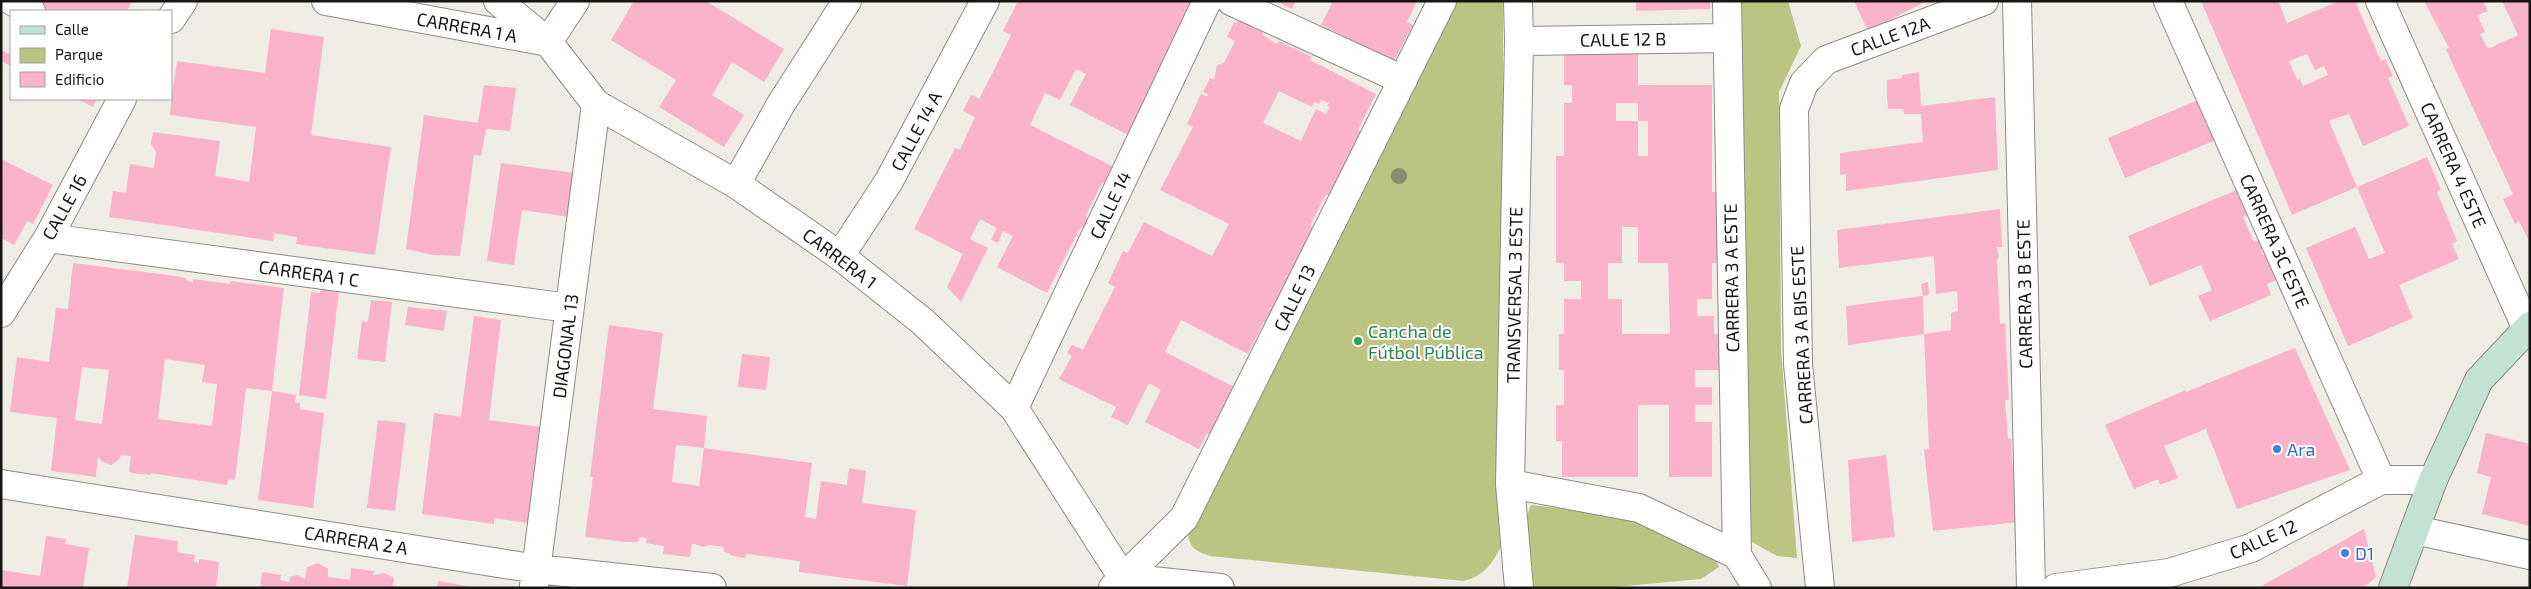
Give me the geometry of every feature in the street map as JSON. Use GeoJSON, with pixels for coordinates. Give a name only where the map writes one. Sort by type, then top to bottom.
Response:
{"type":"FeatureCollection","features":[{"type":"Feature","properties":{"kind":"main road"},"geometry":{"type":"LineString","coordinates":[[2393,588],[2433,480],[2479,380],[2528,328]]}},
{"type":"Feature","properties":{"kind":"street"},"geometry":{"type":"LineString","coordinates":[[12,1],[29,10]]}},
{"type":"Feature","properties":{"kind":"street"},"geometry":{"type":"LineString","coordinates":[[172,18],[183,1]]}},
{"type":"Feature","properties":{"kind":"street","name":"CARRERA 1 A"},"geometry":{"type":"LineString","coordinates":[[326,1],[548,42]]}},
{"type":"Feature","properties":{"kind":"street","name":"CARRERA 1"},"geometry":{"type":"LineString","coordinates":[[498,1],[548,42],[596,104],[736,184],[840,256],[922,320],[1014,408],[1118,583]]}},
{"type":"Feature","properties":{"kind":"street"},"geometry":{"type":"LineString","coordinates":[[548,42],[575,1]]}},
{"type":"Feature","properties":{"kind":"street"},"geometry":{"type":"LineString","coordinates":[[736,184],[781,104],[847,1]]}},
{"type":"Feature","properties":{"kind":"street","name":"CALLE 14 A"},"geometry":{"type":"LineString","coordinates":[[840,256],[890,181],[985,1]]}},
{"type":"Feature","properties":{"kind":"street","name":"CALLE 14"},"geometry":{"type":"LineString","coordinates":[[1014,408],[1207,1]]}},
{"type":"Feature","properties":{"kind":"street"},"geometry":{"type":"LineString","coordinates":[[1232,1],[1403,80]]}},
{"type":"Feature","properties":{"kind":"street","name":"CALLE 13"},"geometry":{"type":"LineString","coordinates":[[1118,583],[1184,518],[1442,1]]}},
{"type":"Feature","properties":{"kind":"street","name":"TRANSVERSAL 3 ESTE"},"geometry":{"type":"LineString","coordinates":[[1518,1],[1519,41],[1510,484],[1519,588]]}},
{"type":"Feature","properties":{"kind":"street","name":"CARRERA 3 A ESTE"},"geometry":{"type":"LineString","coordinates":[[1727,1],[1726,38],[1737,555]]}},
{"type":"Feature","properties":{"kind":"street","name":"CALLE 12A"},"geometry":{"type":"LineString","coordinates":[[1804,83],[1826,60],[1984,1]]}},
{"type":"Feature","properties":{"kind":"street","name":"CARRERA 3 B ESTE"},"geometry":{"type":"LineString","coordinates":[[2017,1],[2031,588]]}},
{"type":"Feature","properties":{"kind":"street","name":"CARRERA 3C ESTE"},"geometry":{"type":"LineString","coordinates":[[2168,1],[2381,480]]}},
{"type":"Feature","properties":{"kind":"street","name":"CARRERA 4 ESTE"},"geometry":{"type":"LineString","coordinates":[[2380,1],[2528,328]]}},
{"type":"Feature","properties":{"kind":"street","name":"CALLE 12 B"},"geometry":{"type":"LineString","coordinates":[[1519,41],[1726,38]]}},
{"type":"Feature","properties":{"kind":"street","name":"CARRERA 3 A BIS ESTE"},"geometry":{"type":"LineString","coordinates":[[1804,83],[1794,109],[1798,364],[1820,588]]}},
{"type":"Feature","properties":{"kind":"street","name":"CALLE 16"},"geometry":{"type":"LineString","coordinates":[[1,313],[48,238],[121,100]]}},
{"type":"Feature","properties":{"kind":"street","name":"DIAGONAL 13"},"geometry":{"type":"LineString","coordinates":[[536,578],[596,104]]}},
{"type":"Feature","properties":{"kind":"street","name":"CARRERA 1 C"},"geometry":{"type":"LineString","coordinates":[[48,238],[569,308]]}},
{"type":"Feature","properties":{"kind":"street","name":"CALLE 12"},"geometry":{"type":"LineString","coordinates":[[2056,588],[2169,573],[2251,548],[2381,480],[2433,480]]}},
{"type":"Feature","properties":{"kind":"street","name":"CARRERA 2 A"},"geometry":{"type":"LineString","coordinates":[[1,484],[536,578],[712,588]]}},
{"type":"Feature","properties":{"kind":"street"},"geometry":{"type":"LineString","coordinates":[[1510,484],[1639,508],[1737,555],[1757,588]]}},
{"type":"Feature","properties":{"kind":"street"},"geometry":{"type":"LineString","coordinates":[[2415,530],[2530,555]]}},
{"type":"Feature","properties":{"kind":"street"},"geometry":{"type":"LineString","coordinates":[[1118,583],[1220,588]]}},
{"type":"Feature","properties":{"kind":"green space"},"geometry":{"type":"Polygon","coordinates":[[[1451,1],[1503,1],[1503,543],[1488,567],[1478,575],[1464,581],[1210,556],[1200,552],[1191,544],[1188,529],[1451,1]]]}},
{"type":"Feature","properties":{"kind":"green space"},"geometry":{"type":"Polygon","coordinates":[[[1734,1],[1788,1],[1801,46],[1779,92],[1781,350],[1797,558],[1777,556],[1752,542],[1746,504],[1734,1]]]}},
{"type":"Feature","properties":{"kind":"green space"},"geometry":{"type":"Polygon","coordinates":[[[1531,505],[1634,517],[1713,554],[1719,567],[1701,579],[1604,588],[1526,588],[1520,534],[1531,505]]]}},
{"type":"Feature","properties":{"kind":"building"},"geometry":{"type":"Polygon","coordinates":[[[35,1],[132,1],[128,10],[44,10],[36,6],[35,1]]]}},
{"type":"Feature","properties":{"kind":"building"},"geometry":{"type":"Polygon","coordinates":[[[634,1],[706,1],[784,49],[764,82],[732,62],[712,95],[744,115],[724,147],[659,107],[676,80],[611,40],[634,1]]]}},
{"type":"Feature","properties":{"kind":"building"},"geometry":{"type":"Polygon","coordinates":[[[1018,1],[1191,1],[1128,135],[1070,105],[1086,74],[1076,69],[1060,100],[1045,93],[1030,125],[1114,167],[1106,184],[1102,183],[1086,215],[1088,223],[1079,230],[1047,293],[997,267],[1013,236],[1003,231],[998,243],[991,240],[997,228],[980,219],[970,239],[988,248],[961,302],[947,287],[963,254],[914,229],[955,148],[960,150],[975,117],[963,111],[971,95],[979,99],[995,68],[1011,35],[1003,31],[1018,1]]]}},
{"type":"Feature","properties":{"kind":"building"},"geometry":{"type":"Polygon","coordinates":[[[1276,1],[1296,1],[1292,9],[1276,1]]]}},
{"type":"Feature","properties":{"kind":"building"},"geometry":{"type":"Polygon","coordinates":[[[1333,1],[1417,1],[1407,22],[1413,25],[1394,61],[1321,25],[1333,1]]]}},
{"type":"Feature","properties":{"kind":"building"},"geometry":{"type":"Polygon","coordinates":[[[1636,1],[1710,1],[1710,9],[1636,11],[1636,1]]]}},
{"type":"Feature","properties":{"kind":"building"},"geometry":{"type":"Polygon","coordinates":[[[1854,1],[1927,1],[1868,31],[1854,1]]]}},
{"type":"Feature","properties":{"kind":"building"},"geometry":{"type":"Polygon","coordinates":[[[2201,1],[2278,1],[2287,23],[2339,1],[2355,1],[2381,61],[2385,59],[2393,76],[2388,78],[2409,126],[2363,146],[2349,114],[2329,121],[2357,187],[2292,215],[2201,1]],[[2307,54],[2289,61],[2297,80],[2300,79],[2303,86],[2328,75],[2324,66],[2315,70],[2307,54]]]}},
{"type":"Feature","properties":{"kind":"building"},"geometry":{"type":"Polygon","coordinates":[[[2424,1],[2483,1],[2488,11],[2477,15],[2485,32],[2480,34],[2488,49],[2518,35],[2502,1],[2530,1],[2530,243],[2519,221],[2515,224],[2503,199],[2513,194],[2446,49],[2449,48],[2424,1]]]}},
{"type":"Feature","properties":{"kind":"building"},"geometry":{"type":"Polygon","coordinates":[[[1238,20],[1263,32],[1262,35],[1277,44],[1279,41],[1312,57],[1310,60],[1376,94],[1358,130],[1365,134],[1336,199],[1326,194],[1310,226],[1321,232],[1270,325],[1264,322],[1248,354],[1181,320],[1165,352],[1238,389],[1214,437],[1207,433],[1199,449],[1145,422],[1161,390],[1149,383],[1128,425],[1111,417],[1116,407],[1059,379],[1072,356],[1067,353],[1072,345],[1083,350],[1115,287],[1108,283],[1123,251],[1128,253],[1144,222],[1212,256],[1229,224],[1160,190],[1193,127],[1187,124],[1201,94],[1207,97],[1208,94],[1203,92],[1210,78],[1214,80],[1217,65],[1224,63],[1235,41],[1227,37],[1234,22],[1237,23],[1238,20]],[[1279,91],[1263,123],[1301,141],[1316,109],[1326,114],[1330,107],[1327,106],[1329,103],[1321,100],[1319,104],[1314,102],[1312,107],[1279,91]]]}},
{"type":"Feature","properties":{"kind":"building"},"geometry":{"type":"Polygon","coordinates":[[[271,29],[324,37],[311,135],[391,147],[375,255],[296,244],[297,237],[274,233],[273,241],[109,217],[113,191],[126,193],[130,164],[154,168],[156,152],[151,144],[153,132],[220,141],[215,176],[249,182],[256,127],[170,115],[172,94],[177,61],[265,73],[271,29]]]}},
{"type":"Feature","properties":{"kind":"building"},"geometry":{"type":"Polygon","coordinates":[[[1564,44],[1638,44],[1638,85],[1712,85],[1712,192],[1720,192],[1720,263],[1712,263],[1712,299],[1697,299],[1697,316],[1714,316],[1714,334],[1720,334],[1720,370],[1695,370],[1695,387],[1712,387],[1712,405],[1695,405],[1695,422],[1712,422],[1712,477],[1669,477],[1669,405],[1638,405],[1638,477],[1562,477],[1562,441],[1556,441],[1556,405],[1564,405],[1564,370],[1559,370],[1559,334],[1564,334],[1564,299],[1581,299],[1581,281],[1564,281],[1564,263],[1556,263],[1556,156],[1564,156],[1564,103],[1572,103],[1572,85],[1564,85],[1564,44]],[[1616,103],[1616,121],[1638,121],[1638,103],[1616,103]],[[1638,121],[1638,156],[1648,156],[1648,121],[1638,121]],[[1622,227],[1622,263],[1608,263],[1608,299],[1622,299],[1622,334],[1670,334],[1668,263],[1638,263],[1638,227],[1622,227]]]}},
{"type":"Feature","properties":{"kind":"building"},"geometry":{"type":"Polygon","coordinates":[[[1,50],[9,54],[10,52],[10,66],[1,61],[1,50]]]}},
{"type":"Feature","properties":{"kind":"building"},"geometry":{"type":"Polygon","coordinates":[[[1919,72],[1921,106],[1995,97],[1998,170],[1846,191],[1846,174],[1840,175],[1840,153],[1923,142],[1921,114],[1904,114],[1903,109],[1888,109],[1887,98],[1887,80],[1902,78],[1902,75],[1919,72]]]}},
{"type":"Feature","properties":{"kind":"building"},"geometry":{"type":"Polygon","coordinates":[[[484,85],[516,88],[510,131],[486,129],[481,156],[474,155],[460,256],[433,255],[406,249],[424,115],[478,123],[484,85]]]}},
{"type":"Feature","properties":{"kind":"building"},"geometry":{"type":"Polygon","coordinates":[[[79,100],[96,100],[93,107],[79,100]]]}},
{"type":"Feature","properties":{"kind":"building"},"geometry":{"type":"Polygon","coordinates":[[[2198,100],[2216,140],[2125,178],[2108,138],[2198,100]]]}},
{"type":"Feature","properties":{"kind":"building"},"geometry":{"type":"Polygon","coordinates":[[[2427,157],[2441,190],[2437,192],[2457,241],[2452,244],[2459,259],[2399,285],[2413,318],[2348,346],[2306,248],[2355,227],[2369,259],[2385,253],[2357,187],[2427,157]]]}},
{"type":"Feature","properties":{"kind":"building"},"geometry":{"type":"Polygon","coordinates":[[[1,159],[53,185],[33,224],[27,221],[14,245],[1,238],[1,159]]]}},
{"type":"Feature","properties":{"kind":"building"},"geometry":{"type":"Polygon","coordinates":[[[501,163],[582,174],[576,218],[522,210],[514,265],[487,261],[501,163]]]}},
{"type":"Feature","properties":{"kind":"building"},"geometry":{"type":"Polygon","coordinates":[[[2239,189],[2250,214],[2243,217],[2254,242],[2261,239],[2265,248],[2261,250],[2263,255],[2267,253],[2279,279],[2267,284],[2271,295],[2210,321],[2198,296],[2212,290],[2201,265],[2150,286],[2128,236],[2239,189]]]}},
{"type":"Feature","properties":{"kind":"building"},"geometry":{"type":"Polygon","coordinates":[[[2000,209],[2002,247],[1996,247],[1999,256],[1997,261],[2000,324],[2005,323],[2009,400],[2005,400],[2008,439],[2011,438],[2012,465],[2016,465],[2019,522],[1933,531],[1924,450],[1929,449],[1924,334],[1951,330],[1951,313],[1958,311],[1957,291],[1936,294],[1934,256],[1839,268],[1837,230],[2000,209]]]}},
{"type":"Feature","properties":{"kind":"building"},"geometry":{"type":"Polygon","coordinates":[[[73,263],[176,276],[193,282],[193,279],[230,284],[230,281],[284,288],[272,391],[246,388],[235,480],[228,479],[227,485],[151,473],[151,475],[131,473],[129,471],[131,456],[121,455],[119,460],[111,465],[102,462],[98,457],[96,477],[51,471],[57,418],[10,412],[17,357],[49,362],[56,308],[68,309],[73,263]],[[165,359],[158,419],[212,426],[217,384],[202,382],[205,365],[165,359]],[[82,367],[75,420],[102,424],[109,370],[82,367]]]}},
{"type":"Feature","properties":{"kind":"building"},"geometry":{"type":"Polygon","coordinates":[[[1928,282],[1929,295],[1923,296],[1921,284],[1928,282]]]}},
{"type":"Feature","properties":{"kind":"building"},"geometry":{"type":"Polygon","coordinates":[[[321,288],[339,291],[326,399],[299,395],[311,292],[320,293],[321,288]]]}},
{"type":"Feature","properties":{"kind":"building"},"geometry":{"type":"Polygon","coordinates":[[[1923,296],[1924,334],[1848,345],[1846,306],[1923,296]]]}},
{"type":"Feature","properties":{"kind":"building"},"geometry":{"type":"Polygon","coordinates":[[[371,300],[392,302],[385,362],[357,359],[362,321],[368,322],[371,300]]]}},
{"type":"Feature","properties":{"kind":"building"},"geometry":{"type":"Polygon","coordinates":[[[408,307],[447,311],[444,331],[405,325],[408,307]]]}},
{"type":"Feature","properties":{"kind":"building"},"geometry":{"type":"Polygon","coordinates":[[[474,316],[501,320],[489,420],[548,428],[528,523],[494,518],[494,524],[422,514],[434,413],[461,417],[474,316]]]}},
{"type":"Feature","properties":{"kind":"building"},"geometry":{"type":"Polygon","coordinates":[[[609,325],[663,333],[653,409],[707,416],[704,448],[812,463],[805,517],[816,519],[821,481],[847,485],[849,468],[866,471],[862,503],[916,510],[907,586],[799,572],[800,561],[746,554],[745,558],[729,555],[729,553],[724,552],[724,547],[710,545],[703,547],[692,543],[690,557],[663,554],[664,546],[646,543],[647,538],[639,537],[638,542],[626,542],[585,537],[593,477],[590,477],[609,325]],[[676,445],[672,482],[699,486],[704,448],[676,445]]]}},
{"type":"Feature","properties":{"kind":"building","name":"Ara"},"geometry":{"type":"Polygon","coordinates":[[[2295,348],[2350,470],[2237,509],[2206,429],[2164,446],[2178,478],[2160,485],[2158,479],[2134,489],[2105,425],[2186,390],[2186,392],[2295,348]]]}},
{"type":"Feature","properties":{"kind":"building"},"geometry":{"type":"Polygon","coordinates":[[[742,354],[770,357],[766,390],[738,387],[742,354]]]}},
{"type":"Feature","properties":{"kind":"building"},"geometry":{"type":"Polygon","coordinates":[[[272,391],[296,395],[295,403],[300,403],[300,409],[324,413],[313,508],[258,500],[272,391]]]}},
{"type":"Feature","properties":{"kind":"building"},"geometry":{"type":"Polygon","coordinates":[[[378,420],[406,423],[395,511],[367,508],[378,420]]]}},
{"type":"Feature","properties":{"kind":"building"},"geometry":{"type":"Polygon","coordinates":[[[2486,433],[2530,444],[2530,526],[2482,514],[2491,477],[2477,473],[2486,433]]]}},
{"type":"Feature","properties":{"kind":"building"},"geometry":{"type":"Polygon","coordinates":[[[1886,455],[1895,537],[1852,542],[1848,460],[1886,455]]]}},
{"type":"Feature","properties":{"kind":"building","name":"D1"},"geometry":{"type":"Polygon","coordinates":[[[2364,529],[2376,577],[2363,588],[2258,588],[2364,529]]]}},
{"type":"Feature","properties":{"kind":"building"},"geometry":{"type":"Polygon","coordinates":[[[135,535],[178,541],[177,552],[195,555],[194,561],[199,563],[199,559],[219,562],[216,588],[127,588],[135,535]]]}},
{"type":"Feature","properties":{"kind":"building"},"geometry":{"type":"Polygon","coordinates":[[[46,536],[66,539],[65,544],[89,548],[83,588],[1,588],[1,570],[40,576],[46,536]]]}},
{"type":"Feature","properties":{"kind":"building"},"geometry":{"type":"Polygon","coordinates":[[[318,563],[328,569],[328,577],[350,580],[351,568],[374,571],[373,575],[384,573],[394,578],[393,586],[400,588],[260,588],[262,572],[281,575],[280,580],[289,582],[290,577],[297,575],[305,579],[307,567],[318,563]]]}},
{"type":"Feature","properties":{"kind":"building"},"geometry":{"type":"Polygon","coordinates":[[[438,581],[473,587],[473,588],[437,588],[438,581]]]}},
{"type":"Feature","properties":{"kind":"place","name":"Cancha de Fútbol Pública"},"geometry":{"type":"Point","coordinates":[1358,341]}},
{"type":"Feature","properties":{"kind":"place","name":"Ara"},"geometry":{"type":"Point","coordinates":[2277,449]}},
{"type":"Feature","properties":{"kind":"place","name":"D1"},"geometry":{"type":"Point","coordinates":[2345,553]}}]}
